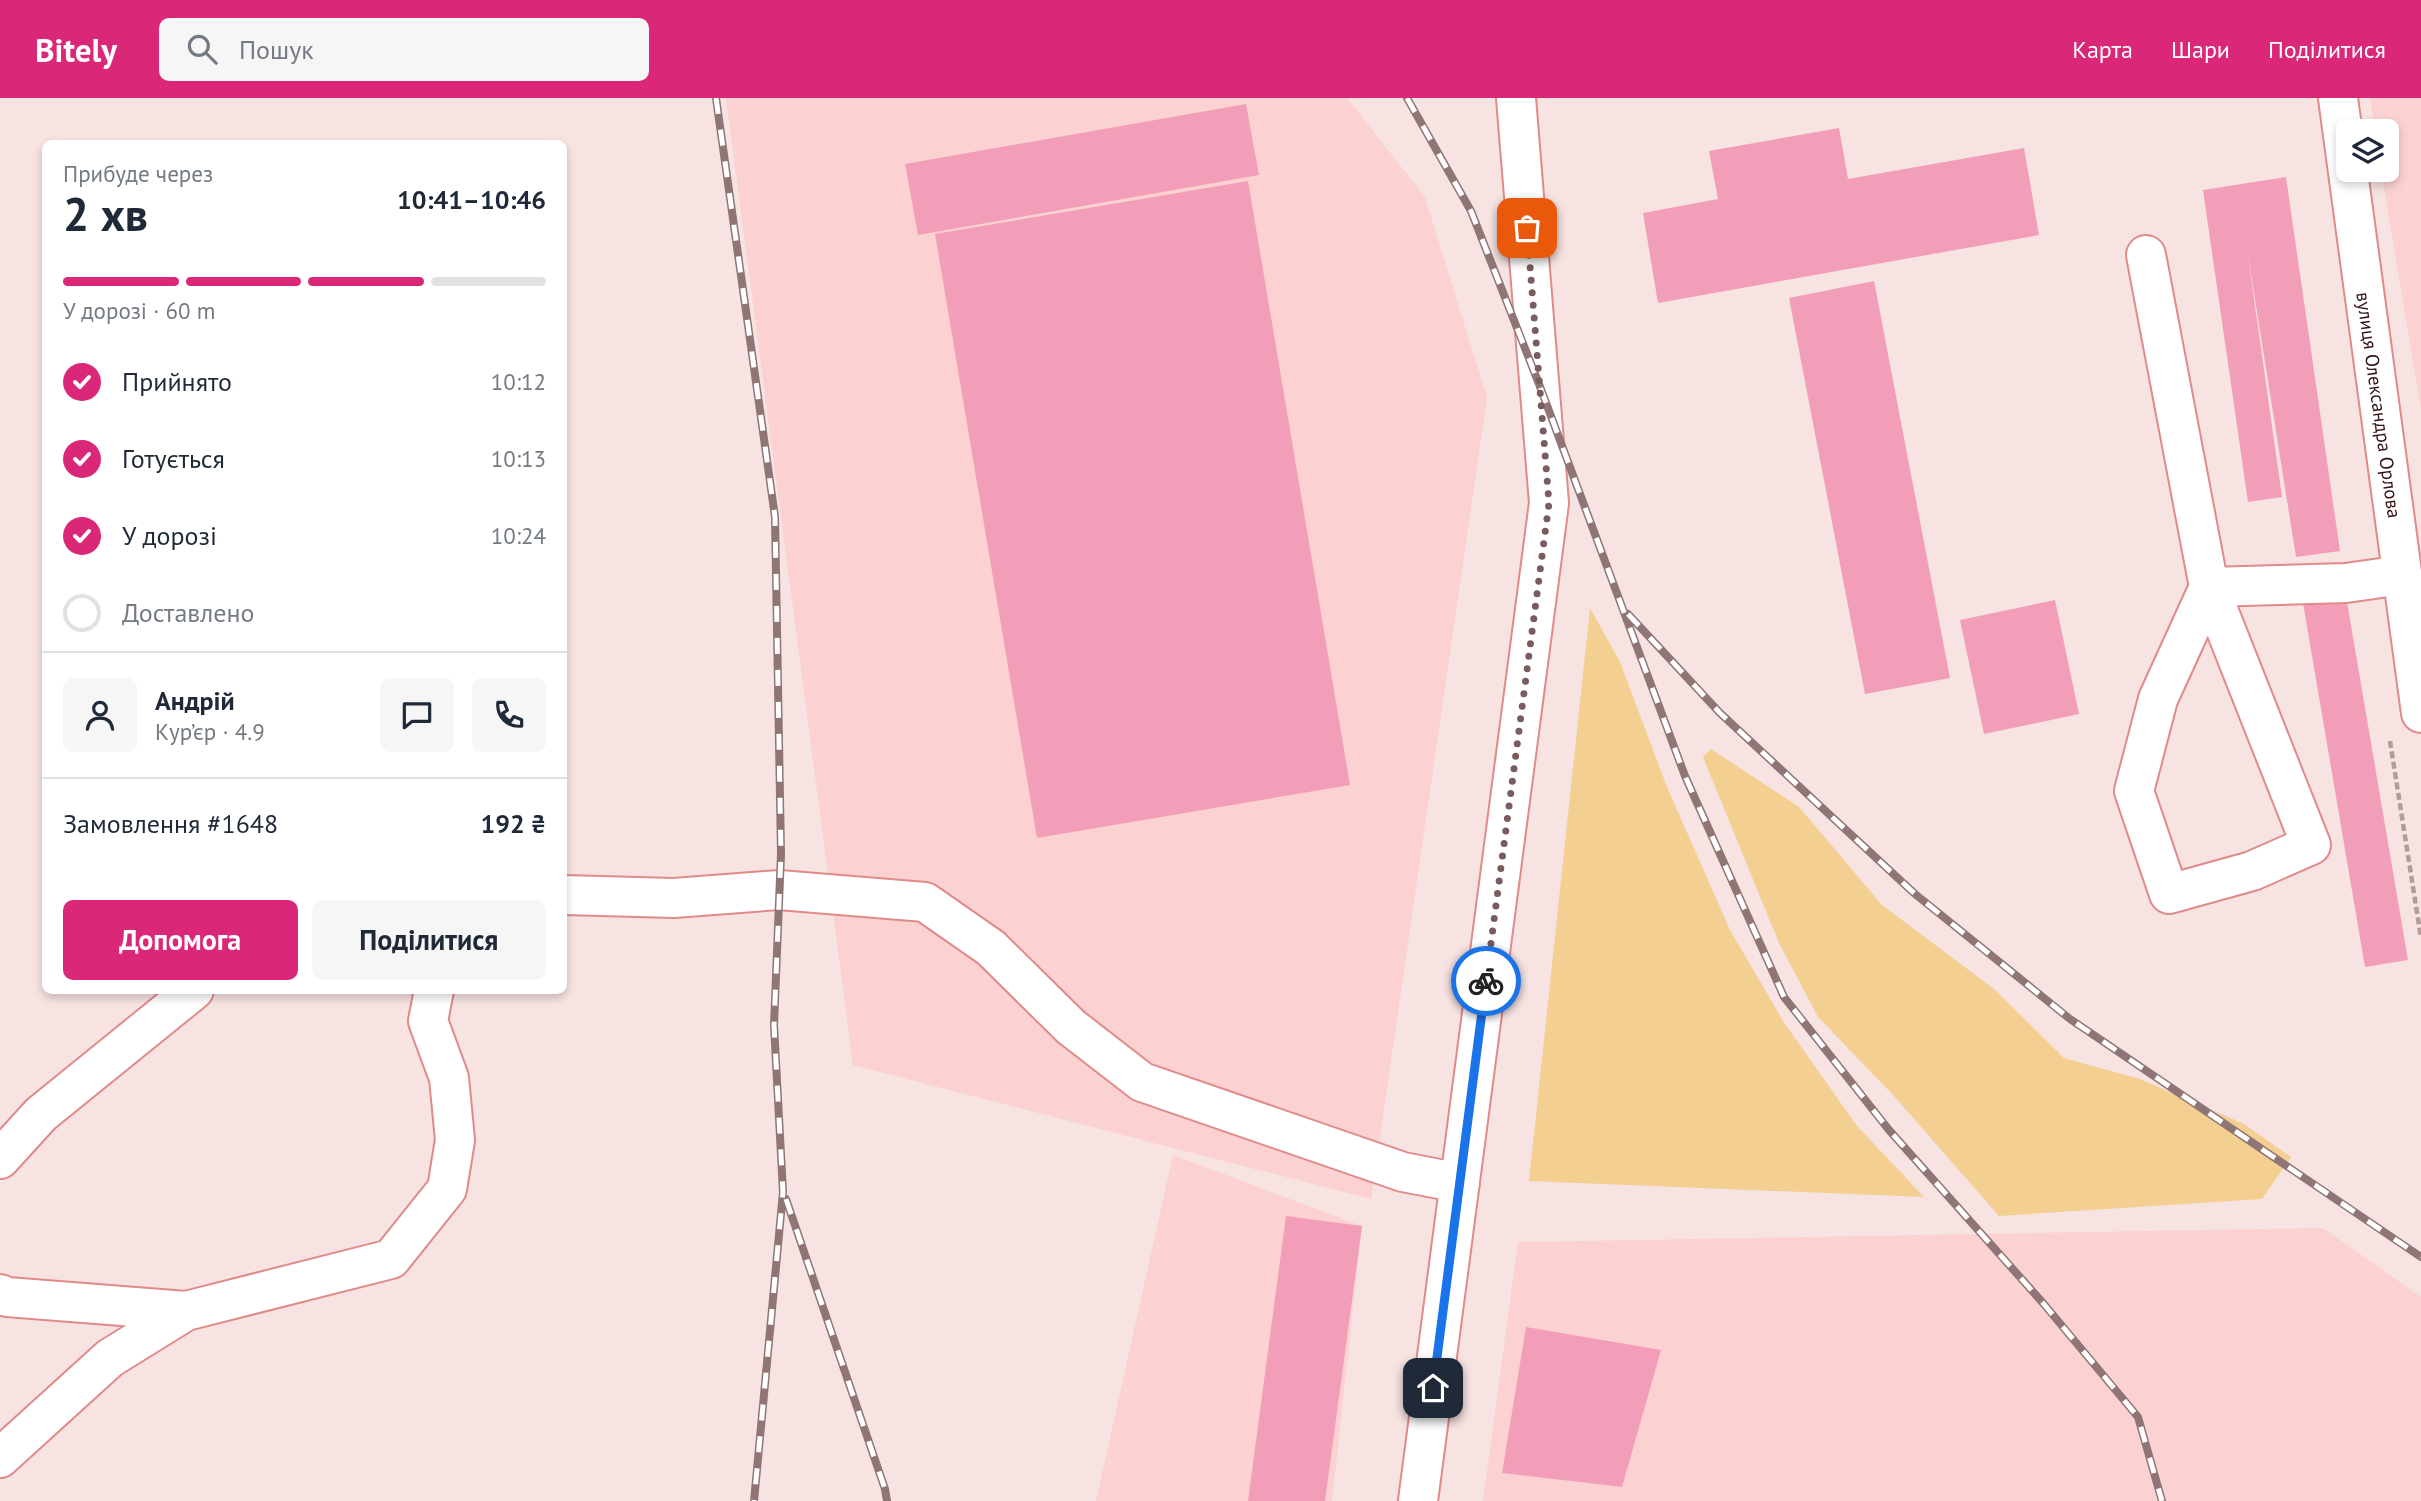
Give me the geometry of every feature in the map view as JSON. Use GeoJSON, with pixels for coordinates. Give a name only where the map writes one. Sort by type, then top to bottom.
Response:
{"type":"FeatureCollection","features":[{"type":"Feature","properties":{"kind":"street"},"geometry":{"type":"LineString","coordinates":[[1418,1501],[1549,503],[1516,98]]}},
{"type":"Feature","properties":{"kind":"street","name":"вулиця Олександра Орлова"},"geometry":{"type":"LineString","coordinates":[[2337,98],[2421,713]]}},
{"type":"Feature","properties":{"kind":"street"},"geometry":{"type":"LineString","coordinates":[[2146,256],[2209,587],[2311,845],[2252,871],[2169,894],[2134,790],[2158,699],[2209,587]]}},
{"type":"Feature","properties":{"kind":"street"},"geometry":{"type":"LineString","coordinates":[[2209,587],[2346,583],[2402,575]]}},
{"type":"Feature","properties":{"kind":"street"},"geometry":{"type":"LineString","coordinates":[[567,895],[674,898],[779,890],[925,902],[991,947],[1071,1027],[1142,1082],[1403,1172],[1460,1183]]}},
{"type":"Feature","properties":{"kind":"street"},"geometry":{"type":"LineString","coordinates":[[0,1159],[41,1114],[189,994]]}},
{"type":"Feature","properties":{"kind":"street"},"geometry":{"type":"LineString","coordinates":[[0,1458],[110,1358],[186,1311],[391,1259],[447,1189],[455,1140],[449,1078],[428,1021],[432,994]]}},
{"type":"Feature","properties":{"kind":"street"},"geometry":{"type":"LineString","coordinates":[[0,1294],[19,1298],[186,1311]]}},
{"type":"Feature","properties":{"kind":"shaded area"},"geometry":{"type":"Polygon","coordinates":[[[726,98],[1347,98],[1425,197],[1487,398],[1371,1199],[853,1065],[726,98]]]}},
{"type":"Feature","properties":{"kind":"shaded area"},"geometry":{"type":"Polygon","coordinates":[[[2370,98],[2421,98],[2421,410],[2383,182],[2399,182],[2399,119],[2373,119],[2370,98]]]}},
{"type":"Feature","properties":{"kind":"shaded area"},"geometry":{"type":"Polygon","coordinates":[[[1590,608],[1620,662],[1667,787],[1730,930],[1783,1021],[1857,1126],[1924,1197],[1529,1181],[1590,608]]]}},
{"type":"Feature","properties":{"kind":"shaded area"},"geometry":{"type":"Polygon","coordinates":[[[1711,749],[1799,807],[1882,905],[1994,989],[2064,1058],[2140,1079],[2244,1124],[2291,1157],[2262,1199],[1999,1216],[1894,1096],[1818,1017],[1779,943],[1703,757],[1711,749]]]}},
{"type":"Feature","properties":{"kind":"shaded area"},"geometry":{"type":"Polygon","coordinates":[[[1173,1155],[1362,1226],[1332,1501],[1096,1501],[1173,1155]]]}},
{"type":"Feature","properties":{"kind":"shaded area"},"geometry":{"type":"Polygon","coordinates":[[[2323,1228],[2421,1297],[2421,1501],[1483,1501],[1518,1242],[2323,1228]]]}},
{"type":"Feature","properties":{"kind":"building"},"geometry":{"type":"Polygon","coordinates":[[[1246,104],[1259,175],[918,235],[905,164],[1246,104]]]}},
{"type":"Feature","properties":{"kind":"building"},"geometry":{"type":"Polygon","coordinates":[[[1839,128],[1848,179],[2024,148],[2039,235],[1658,303],[1643,213],[1718,199],[1709,151],[1839,128]]]}},
{"type":"Feature","properties":{"kind":"building"},"geometry":{"type":"Polygon","coordinates":[[[2286,177],[2340,551],[2296,557],[2247,249],[2282,497],[2248,502],[2203,190],[2286,177]]]}},
{"type":"Feature","properties":{"kind":"building"},"geometry":{"type":"Polygon","coordinates":[[[1248,181],[1350,785],[1037,838],[935,234],[1248,181]]]}},
{"type":"Feature","properties":{"kind":"building"},"geometry":{"type":"Polygon","coordinates":[[[1874,281],[1950,678],[1865,694],[1789,298],[1874,281]]]}},
{"type":"Feature","properties":{"kind":"building"},"geometry":{"type":"Polygon","coordinates":[[[2346,596],[2408,960],[2365,967],[2303,603],[2346,596]]]}},
{"type":"Feature","properties":{"kind":"building"},"geometry":{"type":"Polygon","coordinates":[[[2055,600],[2079,714],[1984,734],[1960,620],[2055,600]]]}},
{"type":"Feature","properties":{"kind":"building"},"geometry":{"type":"Polygon","coordinates":[[[1286,1216],[1362,1226],[1325,1501],[1248,1501],[1286,1216]]]}},
{"type":"Feature","properties":{"kind":"building"},"geometry":{"type":"Polygon","coordinates":[[[1526,1327],[1661,1350],[1622,1487],[1502,1473],[1526,1327]]]}},
{"type":"Feature","properties":{"kind":"railway"},"geometry":{"type":"LineString","coordinates":[[716,98],[775,517],[781,854],[774,1025],[783,1192],[754,1501]]}},
{"type":"Feature","properties":{"kind":"railway"},"geometry":{"type":"LineString","coordinates":[[1407,98],[1471,211],[1539,384],[1685,776],[1784,997],[1889,1130],[2043,1303],[2138,1417],[2162,1501]]}},
{"type":"Feature","properties":{"kind":"railway"},"geometry":{"type":"LineString","coordinates":[[1628,614],[1720,713],[1915,894],[2070,1019],[2421,1257]]}},
{"type":"Feature","properties":{"kind":"railway"},"geometry":{"type":"LineString","coordinates":[[786,1199],[887,1501]]}},
{"type":"Feature","properties":{"kind":"way so far"},"geometry":{"type":"LineString","coordinates":[[1486,981],[1549,503],[1527,228]]}},
{"type":"Feature","properties":{"kind":"route"},"geometry":{"type":"LineString","coordinates":[[1433,1388],[1486,981]]}}]}
